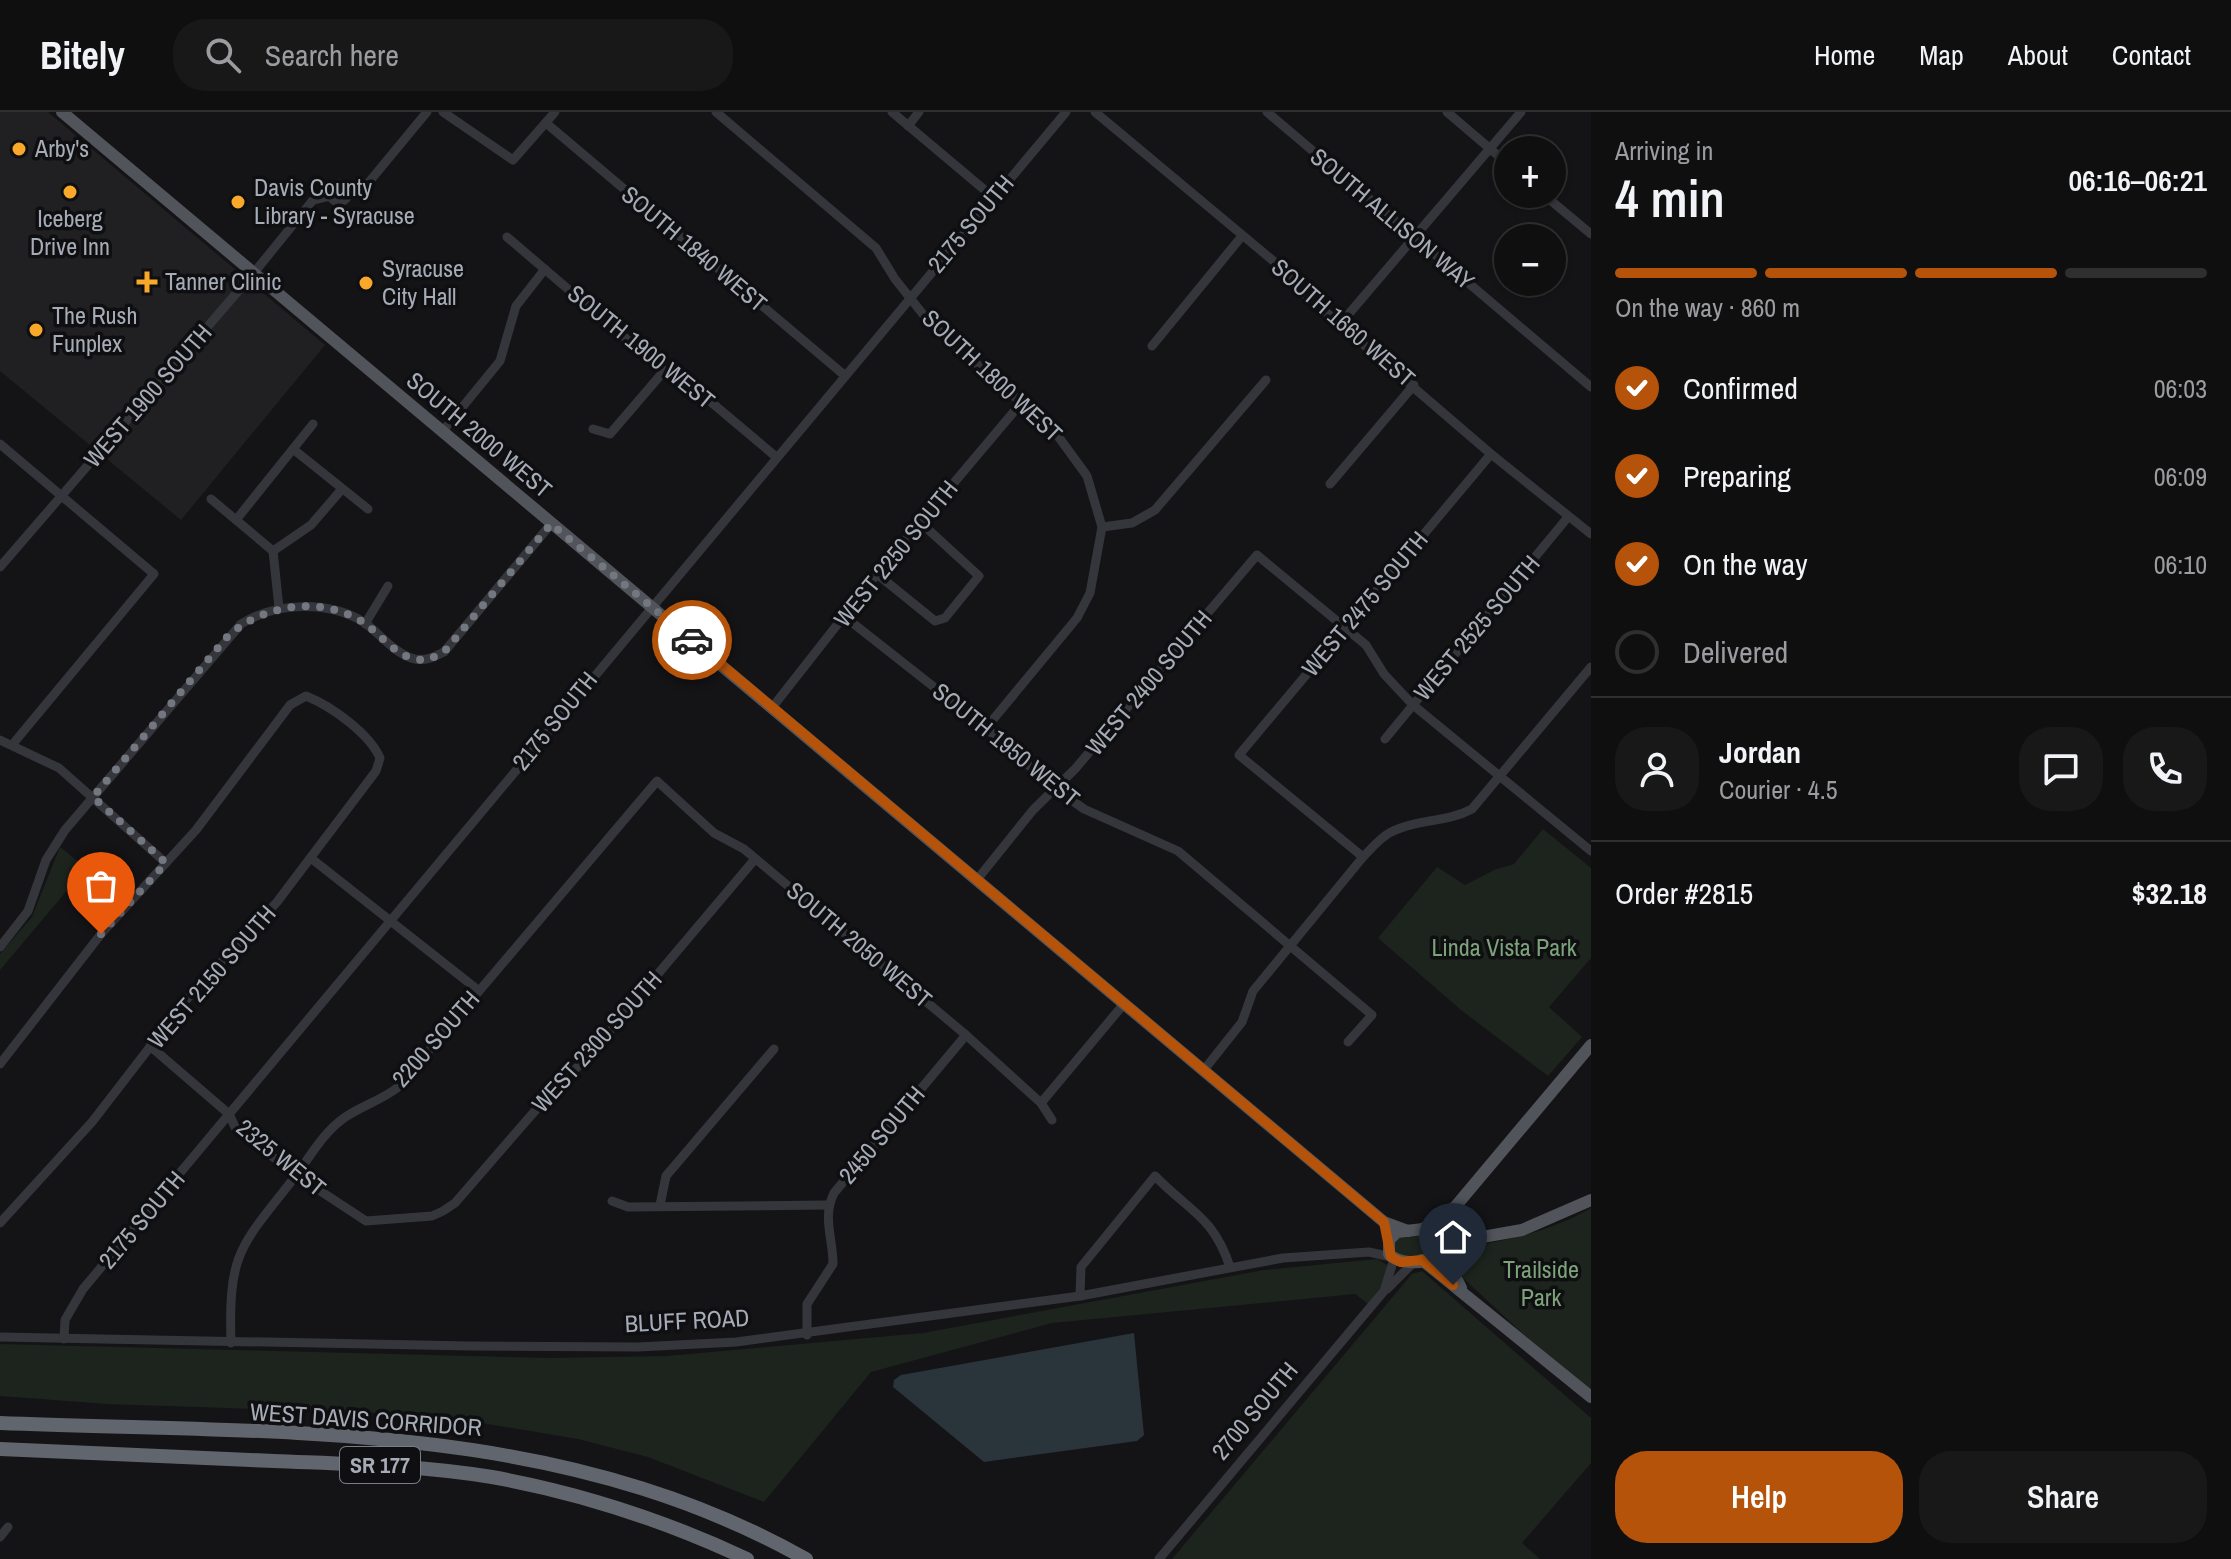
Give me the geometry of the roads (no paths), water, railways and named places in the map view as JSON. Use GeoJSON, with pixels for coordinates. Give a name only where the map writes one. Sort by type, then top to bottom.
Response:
{"type":"FeatureCollection","features":[{"type":"Feature","properties":{"kind":"highway","name":"WEST DAVIS CORRIDOR"},"geometry":{"type":"LineString","coordinates":[[0,1423],[392,1439],[487,1450],[548,1461],[646,1489],[709,1513],[806,1559]]}},
{"type":"Feature","properties":{"kind":"highway","name":"WEST DAVIS CORRIDOR"},"geometry":{"type":"LineString","coordinates":[[0,1449],[374,1465],[463,1473],[550,1489],[609,1505],[670,1526],[747,1559]]}},
{"type":"Feature","properties":{"kind":"main road","name":"SOUTH 2000 WEST"},"geometry":{"type":"LineString","coordinates":[[62,112],[1384,1222],[1408,1231]]}},
{"type":"Feature","properties":{"kind":"main road"},"geometry":{"type":"LineString","coordinates":[[1423,1229],[1455,1207],[1591,1045]]}},
{"type":"Feature","properties":{"kind":"main road"},"geometry":{"type":"LineString","coordinates":[[1388,1241],[1397,1232],[1423,1229],[1477,1237],[1522,1230],[1591,1200]]}},
{"type":"Feature","properties":{"kind":"main road"},"geometry":{"type":"LineString","coordinates":[[1455,1207],[1450,1232],[1451,1266],[1461,1288]]}},
{"type":"Feature","properties":{"kind":"main road"},"geometry":{"type":"LineString","coordinates":[[1384,1222],[1392,1258],[1441,1258],[1477,1237]]}},
{"type":"Feature","properties":{"kind":"main road"},"geometry":{"type":"LineString","coordinates":[[1419,1260],[1461,1288],[1590,1393]]}},
{"type":"Feature","properties":{"kind":"street","name":"WEST 1900 SOUTH"},"geometry":{"type":"LineString","coordinates":[[0,567],[313,200],[330,196],[332,187],[338,184],[348,192],[358,192],[427,112]]}},
{"type":"Feature","properties":{"kind":"street"},"geometry":{"type":"LineString","coordinates":[[443,112],[513,160],[555,112]]}},
{"type":"Feature","properties":{"kind":"street","name":"SOUTH 1800 WEST"},"geometry":{"type":"LineString","coordinates":[[716,112],[876,248],[910,297],[941,334],[1055,432],[1087,476],[1102,527]]}},
{"type":"Feature","properties":{"kind":"street"},"geometry":{"type":"LineString","coordinates":[[892,112],[993,197]]}},
{"type":"Feature","properties":{"kind":"street"},"geometry":{"type":"LineString","coordinates":[[908,126],[919,112]]}},
{"type":"Feature","properties":{"kind":"street","name":"2175 SOUTH"},"geometry":{"type":"LineString","coordinates":[[64,1339],[65,1320],[83,1289],[843,374],[1066,112]]}},
{"type":"Feature","properties":{"kind":"street","name":"SOUTH 1660 WEST"},"geometry":{"type":"LineString","coordinates":[[1095,112],[1491,454],[1591,534]]}},
{"type":"Feature","properties":{"kind":"street","name":"SOUTH ALLISON WAY"},"geometry":{"type":"LineString","coordinates":[[1267,112],[1591,387]]}},
{"type":"Feature","properties":{"kind":"street"},"geometry":{"type":"LineString","coordinates":[[1447,112],[1494,152]]}},
{"type":"Feature","properties":{"kind":"street"},"geometry":{"type":"LineString","coordinates":[[1341,323],[1521,112]]}},
{"type":"Feature","properties":{"kind":"street","name":"SOUTH 1840 WEST"},"geometry":{"type":"LineString","coordinates":[[546,123],[843,374]]}},
{"type":"Feature","properties":{"kind":"street"},"geometry":{"type":"LineString","coordinates":[[1560,208],[1591,234]]}},
{"type":"Feature","properties":{"kind":"street"},"geometry":{"type":"LineString","coordinates":[[1152,346],[1242,236]]}},
{"type":"Feature","properties":{"kind":"street","name":"SOUTH 1900 WEST"},"geometry":{"type":"LineString","coordinates":[[507,237],[664,371],[705,397],[775,456]]}},
{"type":"Feature","properties":{"kind":"street"},"geometry":{"type":"LineString","coordinates":[[442,432],[500,361],[516,306],[545,269]]}},
{"type":"Feature","properties":{"kind":"street"},"geometry":{"type":"LineString","coordinates":[[593,429],[610,434],[664,371]]}},
{"type":"Feature","properties":{"kind":"street"},"geometry":{"type":"LineString","coordinates":[[986,728],[1084,606],[1097,572],[1102,527],[1132,523],[1155,510],[1266,380]]}},
{"type":"Feature","properties":{"kind":"street"},"geometry":{"type":"LineString","coordinates":[[1330,484],[1414,385]]}},
{"type":"Feature","properties":{"kind":"street","name":"WEST 2250 SOUTH"},"geometry":{"type":"LineString","coordinates":[[771,709],[877,574],[1022,402]]}},
{"type":"Feature","properties":{"kind":"street"},"geometry":{"type":"LineString","coordinates":[[236,520],[313,424]]}},
{"type":"Feature","properties":{"kind":"street"},"geometry":{"type":"LineString","coordinates":[[0,444],[154,574],[12,745]]}},
{"type":"Feature","properties":{"kind":"street"},"geometry":{"type":"LineString","coordinates":[[293,449],[368,509]]}},
{"type":"Feature","properties":{"kind":"street","name":"WEST 2475 SOUTH"},"geometry":{"type":"LineString","coordinates":[[1363,857],[1239,755],[1491,454]]}},
{"type":"Feature","properties":{"kind":"street"},"geometry":{"type":"LineString","coordinates":[[273,551],[311,525],[342,489]]}},
{"type":"Feature","properties":{"kind":"street"},"geometry":{"type":"LineString","coordinates":[[211,499],[273,551],[279,608]]}},
{"type":"Feature","properties":{"kind":"street","name":"WEST 2525 SOUTH"},"geometry":{"type":"LineString","coordinates":[[1385,739],[1568,517]]}},
{"type":"Feature","properties":{"kind":"street"},"geometry":{"type":"LineString","coordinates":[[877,574],[935,621],[945,618],[979,576],[920,522]]}},
{"type":"Feature","properties":{"kind":"street"},"geometry":{"type":"LineString","coordinates":[[0,947],[28,911],[46,860],[93,797],[227,637],[250,618],[279,608],[322,607],[365,624],[410,658],[426,660],[444,652],[551,524]]}},
{"type":"Feature","properties":{"kind":"street","name":"WEST 2400 SOUTH"},"geometry":{"type":"LineString","coordinates":[[976,881],[1033,810],[1056,789],[1257,555],[1345,627]]}},
{"type":"Feature","properties":{"kind":"street"},"geometry":{"type":"LineString","coordinates":[[365,624],[388,586]]}},
{"type":"Feature","properties":{"kind":"street","name":"SOUTH 1950 WEST"},"geometry":{"type":"LineString","coordinates":[[845,617],[986,728],[1056,789],[1084,809],[1178,851],[1290,945],[1372,1015],[1348,1042]]}},
{"type":"Feature","properties":{"kind":"street"},"geometry":{"type":"LineString","coordinates":[[1345,627],[1366,645],[1384,674],[1413,705],[1591,851]]}},
{"type":"Feature","properties":{"kind":"street"},"geometry":{"type":"LineString","coordinates":[[1203,1071],[1242,1022],[1253,991],[1363,857],[1398,828],[1456,818],[1472,809],[1591,667]]}},
{"type":"Feature","properties":{"kind":"street","name":"WEST 2150 SOUTH"},"geometry":{"type":"LineString","coordinates":[[0,1223],[92,1122],[150,1046],[312,859],[376,771],[380,758],[374,745],[319,701],[306,696],[290,705],[196,830],[166,863]]}},
{"type":"Feature","properties":{"kind":"street"},"geometry":{"type":"LineString","coordinates":[[0,740],[59,768],[166,863],[101,934],[0,1064]]}},
{"type":"Feature","properties":{"kind":"street","name":"SOUTH 2050 WEST"},"geometry":{"type":"LineString","coordinates":[[657,781],[714,833],[755,859],[966,1035],[1041,1103],[1052,1120]]}},
{"type":"Feature","properties":{"kind":"street","name":"2200 SOUTH"},"geometry":{"type":"LineString","coordinates":[[231,1343],[229,1296],[240,1250],[296,1175],[344,1118],[397,1088],[657,781]]}},
{"type":"Feature","properties":{"kind":"street"},"geometry":{"type":"LineString","coordinates":[[312,859],[478,990]]}},
{"type":"Feature","properties":{"kind":"street","name":"WEST 2300 SOUTH"},"geometry":{"type":"LineString","coordinates":[[432,1216],[455,1203],[554,1089],[586,1059],[755,859]]}},
{"type":"Feature","properties":{"kind":"street"},"geometry":{"type":"LineString","coordinates":[[1041,1103],[1123,1005]]}},
{"type":"Feature","properties":{"kind":"street","name":"2450 SOUTH"},"geometry":{"type":"LineString","coordinates":[[807,1335],[807,1304],[833,1264],[828,1205],[834,1193],[966,1035]]}},
{"type":"Feature","properties":{"kind":"street","name":"2325 WEST"},"geometry":{"type":"LineString","coordinates":[[150,1046],[229,1114],[235,1127],[296,1175],[366,1221],[432,1216]]}},
{"type":"Feature","properties":{"kind":"street"},"geometry":{"type":"LineString","coordinates":[[660,1205],[666,1176],[774,1049]]}},
{"type":"Feature","properties":{"kind":"street"},"geometry":{"type":"LineString","coordinates":[[1080,1296],[1081,1267],[1155,1176],[1211,1226],[1221,1239],[1230,1267]]}},
{"type":"Feature","properties":{"kind":"street"},"geometry":{"type":"LineString","coordinates":[[612,1201],[628,1207],[828,1205]]}},
{"type":"Feature","properties":{"kind":"street","name":"BLUFF ROAD"},"geometry":{"type":"LineString","coordinates":[[1369,1252],[1388,1241]]}},
{"type":"Feature","properties":{"kind":"street","name":"BLUFF ROAD"},"geometry":{"type":"LineString","coordinates":[[0,1337],[638,1347],[807,1335],[1080,1296],[1283,1258],[1369,1252],[1392,1258]]}},
{"type":"Feature","properties":{"kind":"street"},"geometry":{"type":"LineString","coordinates":[[1384,1291],[1392,1258]]}},
{"type":"Feature","properties":{"kind":"street","name":"2700 SOUTH"},"geometry":{"type":"LineString","coordinates":[[1159,1559],[1384,1291],[1419,1260]]}},
{"type":"Feature","properties":{"kind":"street"},"geometry":{"type":"LineString","coordinates":[[0,1537],[8,1527]]}},
{"type":"Feature","properties":{"kind":"place","name":"Arby's"},"geometry":{"type":"Point","coordinates":[19,149]}},
{"type":"Feature","properties":{"kind":"place","name":"Iceberg Drive Inn"},"geometry":{"type":"Point","coordinates":[70,192]}},
{"type":"Feature","properties":{"kind":"place","name":"Davis County Library - Syracuse"},"geometry":{"type":"Point","coordinates":[238,202]}},
{"type":"Feature","properties":{"kind":"place","name":"Tanner Clinic"},"geometry":{"type":"Point","coordinates":[147,282]}},
{"type":"Feature","properties":{"kind":"place","name":"Syracuse City Hall"},"geometry":{"type":"Point","coordinates":[366,283]}},
{"type":"Feature","properties":{"kind":"place","name":"The Rush Funplex"},"geometry":{"type":"Point","coordinates":[36,330]}},
{"type":"Feature","properties":{"kind":"park label","name":"Linda Vista Park"},"geometry":{"type":"Point","coordinates":[1504,948]}},
{"type":"Feature","properties":{"kind":"park label","name":"Trailside Park"},"geometry":{"type":"Point","coordinates":[1541,1284]}}]}
